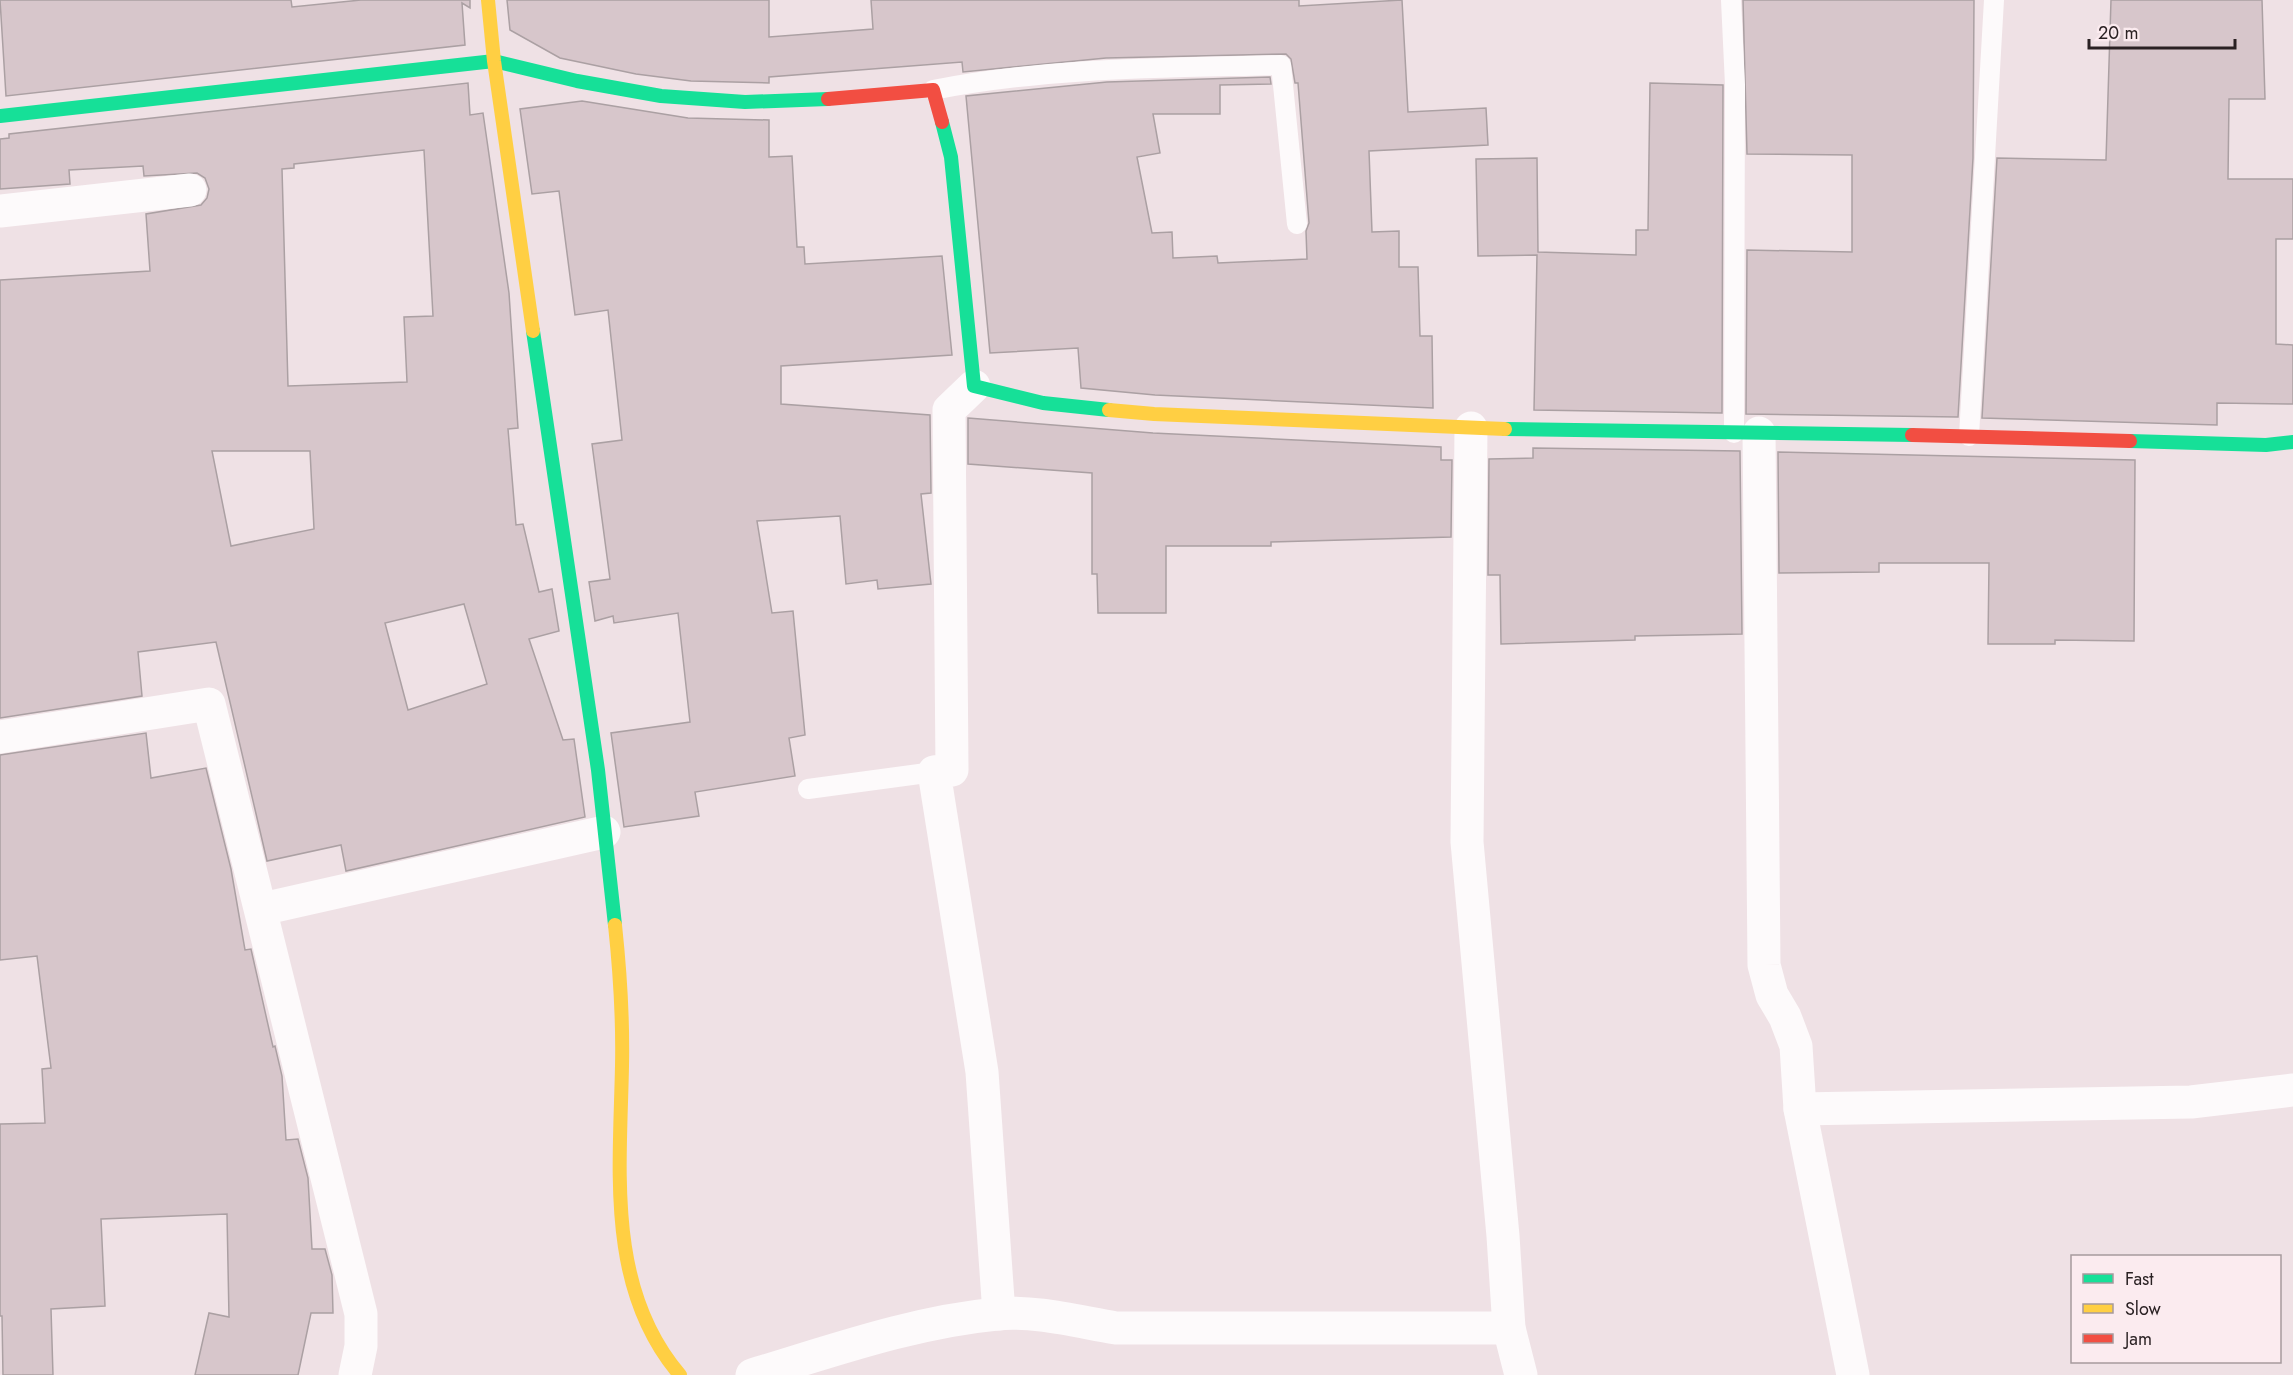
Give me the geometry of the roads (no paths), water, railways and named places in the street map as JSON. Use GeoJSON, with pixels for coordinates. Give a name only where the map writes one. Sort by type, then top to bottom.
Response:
{"type":"FeatureCollection","features":[{"type":"Feature","properties":{"kind":"street"},"geometry":{"type":"LineString","coordinates":[[488,0],[494,61],[596,755],[618,941],[622,1047],[620,1202],[629,1263],[644,1321],[671,1367],[680,1375]]}},
{"type":"Feature","properties":{"kind":"street"},"geometry":{"type":"LineString","coordinates":[[0,116],[494,61],[640,94],[718,101],[825,99],[933,90],[951,157],[974,386]]}},
{"type":"Feature","properties":{"kind":"street"},"geometry":{"type":"LineString","coordinates":[[0,211],[190,190]]}},
{"type":"Feature","properties":{"kind":"street"},"geometry":{"type":"LineString","coordinates":[[974,386],[1043,403],[1154,414],[1471,428],[1970,436],[2266,445],[2293,442]]}},
{"type":"Feature","properties":{"kind":"street"},"geometry":{"type":"LineString","coordinates":[[974,386],[949,410],[952,770],[934,772],[982,1072],[999,1314]]}},
{"type":"Feature","properties":{"kind":"street"},"geometry":{"type":"LineString","coordinates":[[1471,428],[1467,842],[1503,1236],[1509,1328],[1521,1375]]}},
{"type":"Feature","properties":{"kind":"street"},"geometry":{"type":"LineString","coordinates":[[1746,433],[1764,965],[1772,995],[1785,1017],[1796,1046],[1800,1109],[1853,1375]]}},
{"type":"Feature","properties":{"kind":"street"},"geometry":{"type":"LineString","coordinates":[[0,737],[209,704],[262,909],[361,1314],[361,1346],[355,1375]]}},
{"type":"Feature","properties":{"kind":"street"},"geometry":{"type":"LineString","coordinates":[[262,909],[604,832]]}},
{"type":"Feature","properties":{"kind":"street"},"geometry":{"type":"LineString","coordinates":[[1800,1109],[2191,1102],[2293,1090]]}},
{"type":"Feature","properties":{"kind":"street"},"geometry":{"type":"LineString","coordinates":[[752,1375],[930,1324],[999,1314],[1059,1318],[1116,1328],[1509,1328]]}},
{"type":"Feature","properties":{"kind":"lane"},"geometry":{"type":"LineString","coordinates":[[1731,0],[1746,433]]}},
{"type":"Feature","properties":{"kind":"lane"},"geometry":{"type":"LineString","coordinates":[[1970,436],[1994,0]]}},
{"type":"Feature","properties":{"kind":"lane"},"geometry":{"type":"LineString","coordinates":[[933,90],[980,81],[1078,70],[1281,65],[1297,224]]}},
{"type":"Feature","properties":{"kind":"lane"},"geometry":{"type":"LineString","coordinates":[[808,789],[934,772]]}}]}
